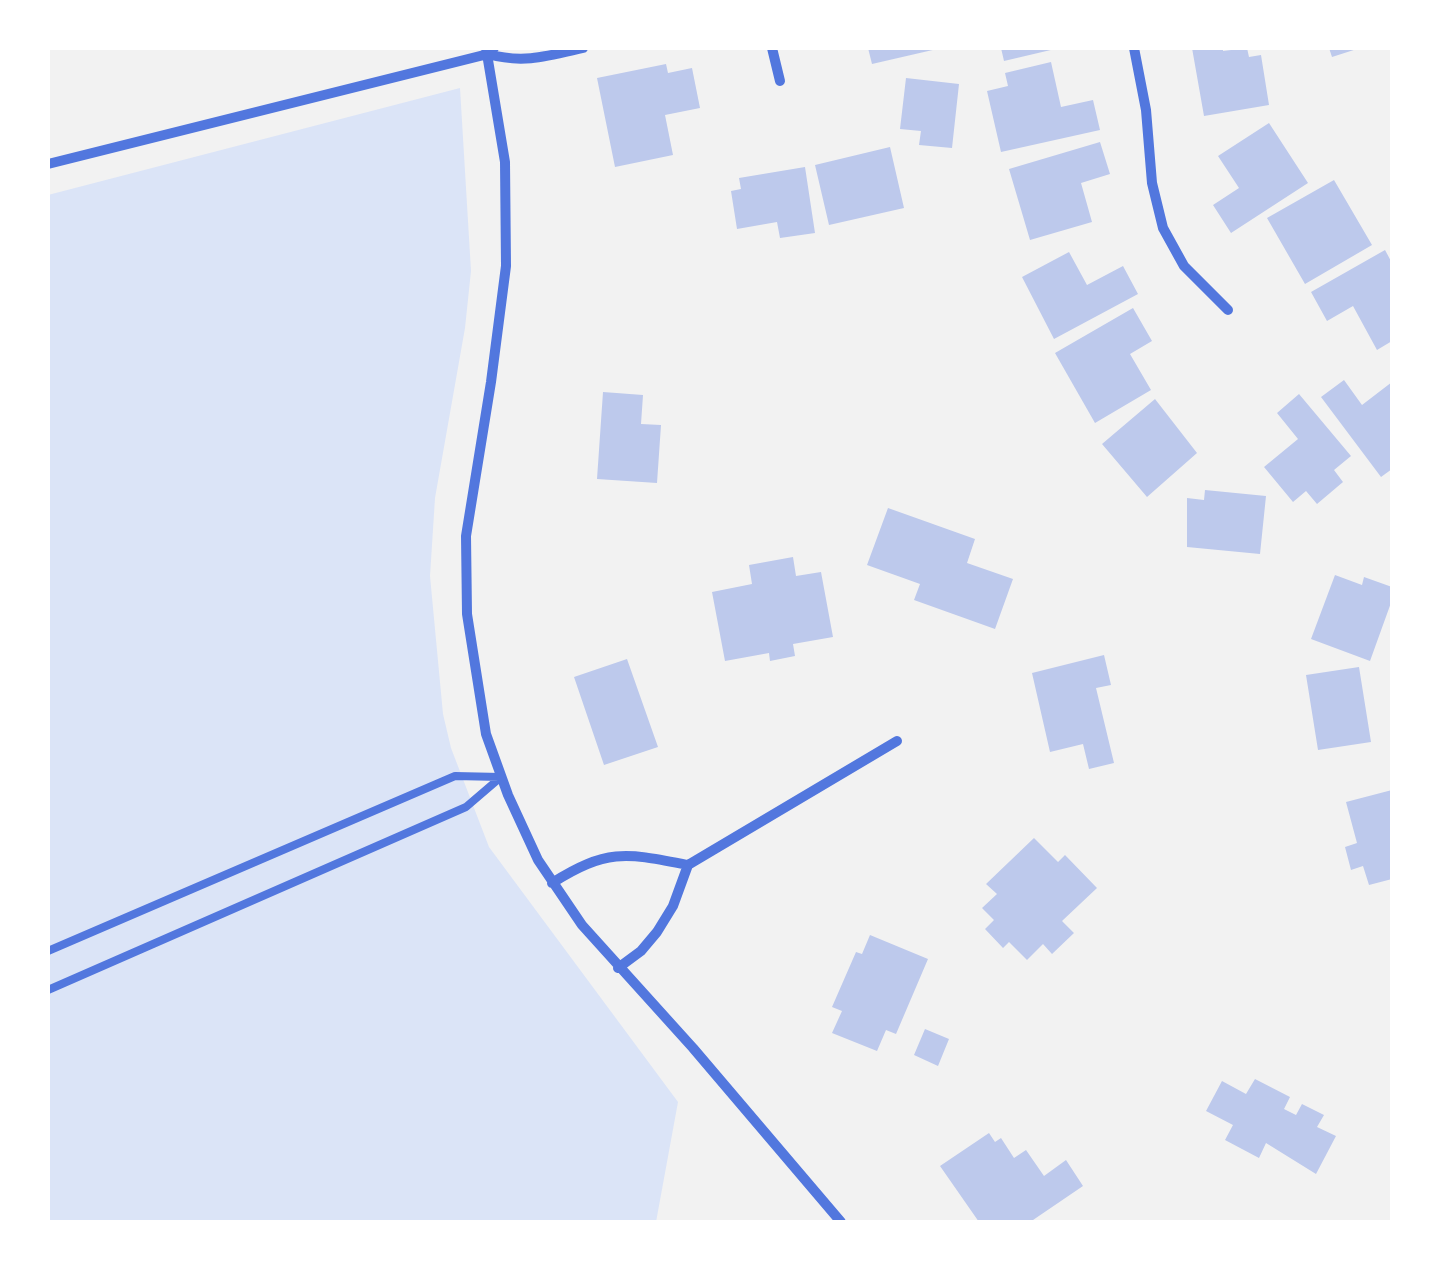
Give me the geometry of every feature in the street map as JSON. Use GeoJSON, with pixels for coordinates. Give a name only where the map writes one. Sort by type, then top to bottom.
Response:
{"type":"FeatureCollection","features":[{"type":"Feature","properties":{"kind":"street"},"geometry":{"type":"LineString","coordinates":[[48,164],[489,50],[510,60],[583,48]]}},
{"type":"Feature","properties":{"kind":"street"},"geometry":{"type":"LineString","coordinates":[[772,48],[780,80]]}},
{"type":"Feature","properties":{"kind":"street"},"geometry":{"type":"LineString","coordinates":[[1134,48],[1162,228],[1184,266],[1228,310]]}},
{"type":"Feature","properties":{"kind":"street"},"geometry":{"type":"LineString","coordinates":[[489,50],[505,162],[506,266],[466,536],[466,614],[486,734],[528,839],[552,882],[618,968],[693,1048],[841,1222]]}},
{"type":"Feature","properties":{"kind":"street"},"geometry":{"type":"LineString","coordinates":[[618,968],[641,951],[657,932],[673,906],[688,865],[897,741]]}},
{"type":"Feature","properties":{"kind":"street"},"geometry":{"type":"LineString","coordinates":[[552,882],[583,863],[612,854],[688,865]]}},
{"type":"Feature","properties":{"kind":"lane"},"geometry":{"type":"LineString","coordinates":[[48,952],[455,776],[501,776]]}},
{"type":"Feature","properties":{"kind":"lane"},"geometry":{"type":"LineString","coordinates":[[48,990],[466,808],[501,776]]}},
{"type":"Feature","properties":{"kind":"shaded area"},"geometry":{"type":"Polygon","coordinates":[[[460,88],[471,271],[465,328],[435,498],[430,576],[443,714],[451,748],[489,847],[678,1102],[656,1222],[48,1222],[48,195],[460,88]]]}},
{"type":"Feature","properties":{"kind":"building"},"geometry":{"type":"Polygon","coordinates":[[[868,48],[937,48],[937,49],[872,64],[868,48]]]}},
{"type":"Feature","properties":{"kind":"building"},"geometry":{"type":"Polygon","coordinates":[[[1001,48],[1055,48],[1055,49],[1004,61],[1001,48]]]}},
{"type":"Feature","properties":{"kind":"building"},"geometry":{"type":"Polygon","coordinates":[[[1192,48],[1247,48],[1249,57],[1261,55],[1269,105],[1204,116],[1192,48]]]}},
{"type":"Feature","properties":{"kind":"building"},"geometry":{"type":"Polygon","coordinates":[[[1329,48],[1360,48],[1332,57],[1329,48]]]}},
{"type":"Feature","properties":{"kind":"building"},"geometry":{"type":"Polygon","coordinates":[[[1051,62],[1061,107],[1093,100],[1100,130],[1001,152],[987,91],[1008,86],[1005,73],[1051,62]]]}},
{"type":"Feature","properties":{"kind":"building"},"geometry":{"type":"Polygon","coordinates":[[[666,64],[668,73],[692,68],[700,108],[665,115],[673,155],[615,167],[597,78],[666,64]]]}},
{"type":"Feature","properties":{"kind":"building"},"geometry":{"type":"Polygon","coordinates":[[[906,78],[959,84],[952,148],[919,145],[921,131],[900,129],[906,78]]]}},
{"type":"Feature","properties":{"kind":"building"},"geometry":{"type":"Polygon","coordinates":[[[1269,123],[1308,183],[1231,233],[1213,205],[1239,188],[1218,156],[1269,123]]]}},
{"type":"Feature","properties":{"kind":"building"},"geometry":{"type":"Polygon","coordinates":[[[1100,142],[1110,174],[1081,183],[1092,222],[1030,240],[1009,169],[1100,142]]]}},
{"type":"Feature","properties":{"kind":"building"},"geometry":{"type":"Polygon","coordinates":[[[890,147],[904,208],[829,225],[815,165],[890,147]]]}},
{"type":"Feature","properties":{"kind":"building"},"geometry":{"type":"Polygon","coordinates":[[[805,167],[815,233],[780,238],[777,222],[737,229],[731,191],[741,189],[739,178],[805,167]]]}},
{"type":"Feature","properties":{"kind":"building"},"geometry":{"type":"Polygon","coordinates":[[[1334,180],[1372,245],[1305,284],[1267,218],[1334,180]]]}},
{"type":"Feature","properties":{"kind":"building"},"geometry":{"type":"Polygon","coordinates":[[[1385,250],[1392,263],[1392,341],[1377,350],[1353,306],[1327,321],[1311,292],[1385,250]]]}},
{"type":"Feature","properties":{"kind":"building"},"geometry":{"type":"Polygon","coordinates":[[[1069,252],[1087,285],[1123,266],[1138,294],[1054,339],[1022,277],[1069,252]]]}},
{"type":"Feature","properties":{"kind":"building"},"geometry":{"type":"Polygon","coordinates":[[[1133,308],[1152,341],[1130,354],[1151,390],[1095,423],[1055,353],[1133,308]]]}},
{"type":"Feature","properties":{"kind":"building"},"geometry":{"type":"Polygon","coordinates":[[[1344,380],[1362,405],[1392,382],[1392,469],[1381,477],[1321,397],[1344,380]]]}},
{"type":"Feature","properties":{"kind":"building"},"geometry":{"type":"Polygon","coordinates":[[[603,392],[643,395],[641,424],[661,425],[657,483],[597,479],[603,392]]]}},
{"type":"Feature","properties":{"kind":"building"},"geometry":{"type":"Polygon","coordinates":[[[1299,394],[1351,456],[1334,470],[1343,482],[1317,504],[1306,491],[1293,502],[1264,467],[1298,439],[1277,413],[1299,394]]]}},
{"type":"Feature","properties":{"kind":"building"},"geometry":{"type":"Polygon","coordinates":[[[1155,399],[1197,453],[1147,497],[1102,444],[1155,399]]]}},
{"type":"Feature","properties":{"kind":"building"},"geometry":{"type":"Polygon","coordinates":[[[1205,490],[1266,496],[1260,554],[1187,547],[1187,498],[1204,500],[1205,490]]]}},
{"type":"Feature","properties":{"kind":"building"},"geometry":{"type":"Polygon","coordinates":[[[888,508],[975,539],[967,563],[1013,579],[995,629],[914,600],[920,584],[867,565],[888,508]]]}},
{"type":"Feature","properties":{"kind":"building"},"geometry":{"type":"Polygon","coordinates":[[[793,557],[796,576],[821,572],[833,637],[793,644],[795,656],[770,661],[769,653],[725,661],[712,592],[752,584],[749,565],[793,557]]]}},
{"type":"Feature","properties":{"kind":"building"},"geometry":{"type":"Polygon","coordinates":[[[1335,575],[1362,585],[1364,577],[1392,587],[1392,600],[1370,661],[1311,639],[1335,575]]]}},
{"type":"Feature","properties":{"kind":"building"},"geometry":{"type":"Polygon","coordinates":[[[1104,655],[1111,685],[1096,688],[1114,763],[1089,769],[1083,744],[1050,752],[1032,673],[1104,655]]]}},
{"type":"Feature","properties":{"kind":"building"},"geometry":{"type":"Polygon","coordinates":[[[627,659],[658,747],[604,765],[574,677],[627,659]]]}},
{"type":"Feature","properties":{"kind":"building"},"geometry":{"type":"Polygon","coordinates":[[[1359,667],[1371,742],[1318,750],[1306,675],[1359,667]]]}},
{"type":"Feature","properties":{"kind":"building"},"geometry":{"type":"Polygon","coordinates":[[[1392,790],[1392,879],[1369,885],[1363,866],[1351,870],[1345,847],[1357,843],[1346,802],[1392,790]]]}},
{"type":"Feature","properties":{"kind":"building"},"geometry":{"type":"Polygon","coordinates":[[[1034,838],[1058,862],[1065,855],[1097,888],[1062,921],[1074,933],[1052,954],[1043,944],[1027,960],[1009,942],[1003,948],[985,929],[994,920],[982,908],[997,894],[986,884],[1034,838]]]}},
{"type":"Feature","properties":{"kind":"building"},"geometry":{"type":"Polygon","coordinates":[[[870,935],[928,959],[896,1034],[886,1030],[877,1051],[832,1033],[842,1011],[832,1007],[856,952],[862,954],[870,935]]]}},
{"type":"Feature","properties":{"kind":"building"},"geometry":{"type":"Polygon","coordinates":[[[925,1029],[949,1039],[938,1066],[914,1055],[925,1029]]]}},
{"type":"Feature","properties":{"kind":"building"},"geometry":{"type":"Polygon","coordinates":[[[1255,1079],[1290,1097],[1284,1109],[1296,1115],[1302,1104],[1324,1115],[1317,1127],[1336,1136],[1316,1174],[1266,1143],[1259,1158],[1225,1140],[1233,1125],[1206,1111],[1222,1081],[1246,1094],[1255,1079]]]}},
{"type":"Feature","properties":{"kind":"building"},"geometry":{"type":"Polygon","coordinates":[[[989,1133],[995,1142],[1001,1138],[1014,1158],[1026,1150],[1044,1176],[1066,1160],[1083,1186],[1034,1222],[979,1222],[940,1166],[989,1133]]]}}]}
